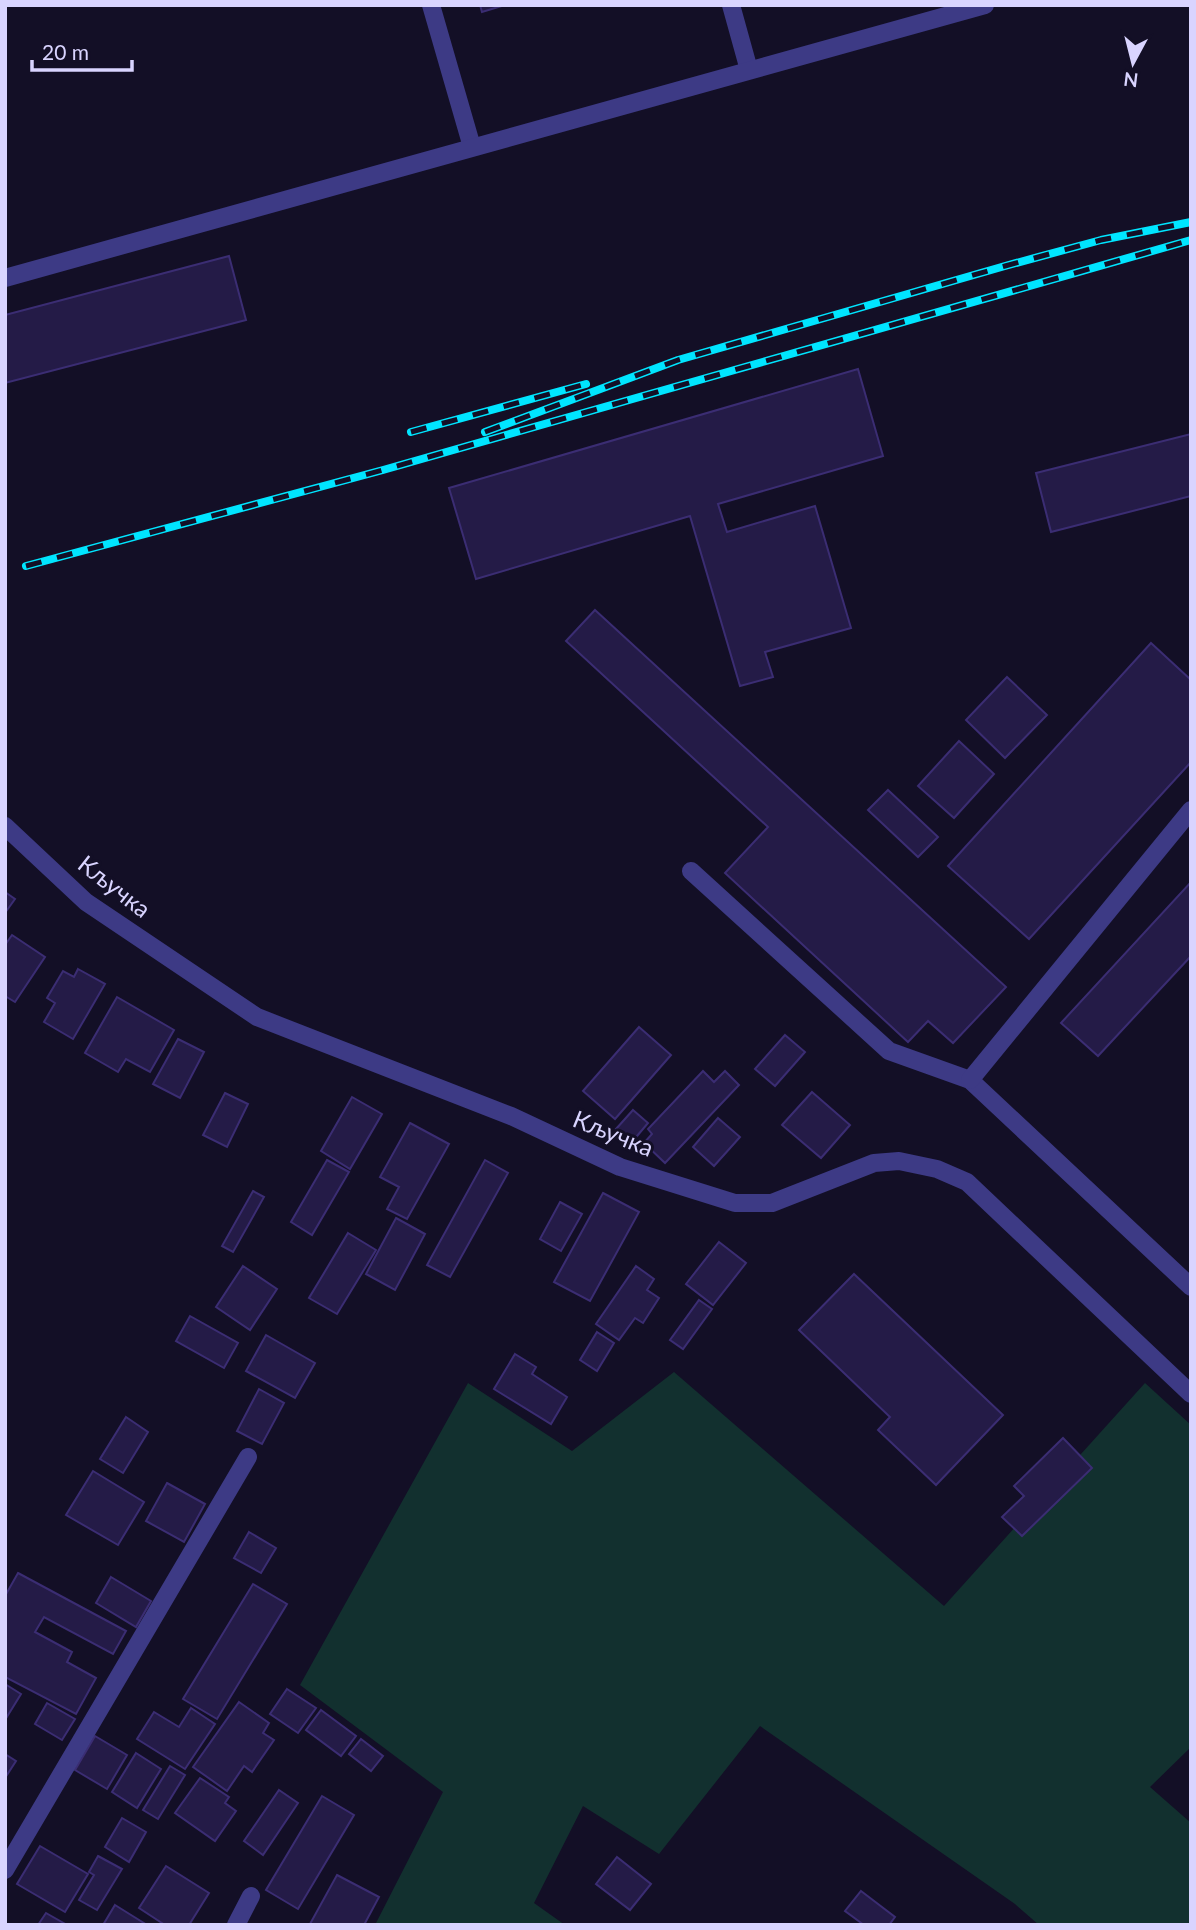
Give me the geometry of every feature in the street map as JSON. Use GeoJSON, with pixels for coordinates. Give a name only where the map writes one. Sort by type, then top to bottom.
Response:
{"type":"FeatureCollection","features":[{"type":"Feature","properties":{"kind":"street"},"geometry":{"type":"LineString","coordinates":[[431,5],[472,147]]}},
{"type":"Feature","properties":{"kind":"street"},"geometry":{"type":"LineString","coordinates":[[731,5],[749,70]]}},
{"type":"Feature","properties":{"kind":"street"},"geometry":{"type":"LineString","coordinates":[[5,278],[985,5]]}},
{"type":"Feature","properties":{"kind":"street"},"geometry":{"type":"LineString","coordinates":[[970,1080],[1191,810]]}},
{"type":"Feature","properties":{"kind":"street","name":"Кључка"},"geometry":{"type":"LineString","coordinates":[[5,826],[86,902],[257,1017],[510,1116],[620,1167],[735,1203],[772,1203],[874,1163],[899,1161],[924,1166],[967,1182],[1191,1394]]}},
{"type":"Feature","properties":{"kind":"street"},"geometry":{"type":"LineString","coordinates":[[691,871],[888,1051],[970,1080],[1191,1287]]}},
{"type":"Feature","properties":{"kind":"street"},"geometry":{"type":"LineString","coordinates":[[5,1870],[248,1457]]}},
{"type":"Feature","properties":{"kind":"street"},"geometry":{"type":"LineString","coordinates":[[236,1925],[251,1896]]}},
{"type":"Feature","properties":{"kind":"green space"},"geometry":{"type":"Polygon","coordinates":[[[674,1372],[944,1606],[1145,1383],[1191,1425],[1191,1747],[1150,1787],[1191,1823],[1191,1925],[1039,1925],[1015,1904],[760,1726],[659,1854],[583,1806],[534,1903],[565,1925],[375,1925],[443,1792],[300,1685],[468,1383],[572,1451],[674,1372]]]}},
{"type":"Feature","properties":{"kind":"building"},"geometry":{"type":"Polygon","coordinates":[[[480,5],[505,5],[482,12],[480,5]]]}},
{"type":"Feature","properties":{"kind":"building"},"geometry":{"type":"Polygon","coordinates":[[[229,256],[246,320],[5,383],[5,315],[229,256]]]}},
{"type":"Feature","properties":{"kind":"building"},"geometry":{"type":"Polygon","coordinates":[[[858,369],[883,456],[718,504],[727,532],[815,506],[851,628],[765,652],[773,677],[740,686],[690,516],[476,579],[449,488],[858,369]]]}},
{"type":"Feature","properties":{"kind":"building"},"geometry":{"type":"Polygon","coordinates":[[[1191,434],[1191,496],[1051,532],[1036,473],[1191,434]]]}},
{"type":"Feature","properties":{"kind":"building"},"geometry":{"type":"Polygon","coordinates":[[[595,610],[1006,987],[953,1043],[928,1021],[908,1042],[725,873],[768,827],[566,641],[595,610]]]}},
{"type":"Feature","properties":{"kind":"building"},"geometry":{"type":"Polygon","coordinates":[[[1151,643],[1191,680],[1191,762],[1029,939],[948,866],[1151,643]]]}},
{"type":"Feature","properties":{"kind":"building"},"geometry":{"type":"Polygon","coordinates":[[[1007,677],[1047,715],[1005,758],[966,720],[1007,677]]]}},
{"type":"Feature","properties":{"kind":"building"},"geometry":{"type":"Polygon","coordinates":[[[959,741],[994,774],[954,818],[918,786],[959,741]]]}},
{"type":"Feature","properties":{"kind":"building"},"geometry":{"type":"Polygon","coordinates":[[[888,790],[938,837],[918,857],[868,810],[888,790]]]}},
{"type":"Feature","properties":{"kind":"building"},"geometry":{"type":"Polygon","coordinates":[[[1191,882],[1191,956],[1098,1056],[1061,1023],[1191,882]]]}},
{"type":"Feature","properties":{"kind":"building"},"geometry":{"type":"Polygon","coordinates":[[[5,892],[15,899],[5,913],[5,892]]]}},
{"type":"Feature","properties":{"kind":"building"},"geometry":{"type":"Polygon","coordinates":[[[12,935],[45,957],[15,1002],[5,996],[5,945],[12,935]]]}},
{"type":"Feature","properties":{"kind":"building"},"geometry":{"type":"Polygon","coordinates":[[[78,969],[105,984],[73,1039],[44,1022],[55,1003],[47,998],[63,971],[74,977],[78,969]]]}},
{"type":"Feature","properties":{"kind":"building"},"geometry":{"type":"Polygon","coordinates":[[[117,997],[174,1030],[150,1072],[126,1059],[118,1072],[85,1053],[117,997]]]}},
{"type":"Feature","properties":{"kind":"building"},"geometry":{"type":"Polygon","coordinates":[[[639,1027],[671,1055],[615,1119],[583,1091],[639,1027]]]}},
{"type":"Feature","properties":{"kind":"building"},"geometry":{"type":"Polygon","coordinates":[[[785,1035],[805,1052],[775,1086],[755,1069],[785,1035]]]}},
{"type":"Feature","properties":{"kind":"building"},"geometry":{"type":"Polygon","coordinates":[[[178,1039],[204,1052],[180,1098],[153,1084],[178,1039]]]}},
{"type":"Feature","properties":{"kind":"building"},"geometry":{"type":"Polygon","coordinates":[[[703,1071],[714,1082],[725,1071],[739,1085],[665,1163],[644,1143],[652,1134],[648,1129],[703,1071]]]}},
{"type":"Feature","properties":{"kind":"building"},"geometry":{"type":"Polygon","coordinates":[[[812,1092],[850,1125],[821,1158],[782,1125],[812,1092]]]}},
{"type":"Feature","properties":{"kind":"building"},"geometry":{"type":"Polygon","coordinates":[[[225,1093],[248,1104],[227,1147],[203,1135],[225,1093]]]}},
{"type":"Feature","properties":{"kind":"building"},"geometry":{"type":"Polygon","coordinates":[[[352,1097],[382,1114],[350,1169],[321,1151],[352,1097]]]}},
{"type":"Feature","properties":{"kind":"building"},"geometry":{"type":"Polygon","coordinates":[[[633,1110],[648,1123],[632,1142],[616,1129],[633,1110]]]}},
{"type":"Feature","properties":{"kind":"building"},"geometry":{"type":"Polygon","coordinates":[[[718,1118],[740,1137],[714,1166],[693,1147],[718,1118]]]}},
{"type":"Feature","properties":{"kind":"building"},"geometry":{"type":"Polygon","coordinates":[[[410,1123],[449,1144],[407,1219],[387,1209],[399,1187],[380,1177],[410,1123]]]}},
{"type":"Feature","properties":{"kind":"building"},"geometry":{"type":"Polygon","coordinates":[[[327,1160],[349,1172],[312,1235],[291,1222],[327,1160]]]}},
{"type":"Feature","properties":{"kind":"building"},"geometry":{"type":"Polygon","coordinates":[[[485,1160],[508,1173],[450,1277],[427,1265],[485,1160]]]}},
{"type":"Feature","properties":{"kind":"building"},"geometry":{"type":"Polygon","coordinates":[[[253,1191],[264,1197],[233,1252],[222,1246],[253,1191]]]}},
{"type":"Feature","properties":{"kind":"building"},"geometry":{"type":"Polygon","coordinates":[[[603,1193],[639,1212],[590,1301],[554,1282],[603,1193]]]}},
{"type":"Feature","properties":{"kind":"building"},"geometry":{"type":"Polygon","coordinates":[[[560,1202],[582,1214],[561,1251],[540,1239],[560,1202]]]}},
{"type":"Feature","properties":{"kind":"building"},"geometry":{"type":"Polygon","coordinates":[[[396,1218],[425,1234],[395,1290],[366,1274],[396,1218]]]}},
{"type":"Feature","properties":{"kind":"building"},"geometry":{"type":"Polygon","coordinates":[[[348,1233],[376,1250],[337,1314],[309,1298],[348,1233]]]}},
{"type":"Feature","properties":{"kind":"building"},"geometry":{"type":"Polygon","coordinates":[[[719,1242],[746,1263],[713,1305],[686,1284],[719,1242]]]}},
{"type":"Feature","properties":{"kind":"building"},"geometry":{"type":"Polygon","coordinates":[[[243,1266],[277,1289],[250,1330],[216,1307],[243,1266]]]}},
{"type":"Feature","properties":{"kind":"building"},"geometry":{"type":"Polygon","coordinates":[[[636,1266],[654,1279],[647,1290],[659,1298],[643,1323],[635,1318],[619,1340],[596,1324],[636,1266]]]}},
{"type":"Feature","properties":{"kind":"building"},"geometry":{"type":"Polygon","coordinates":[[[854,1274],[1003,1415],[936,1485],[878,1430],[890,1417],[799,1330],[854,1274]]]}},
{"type":"Feature","properties":{"kind":"building"},"geometry":{"type":"Polygon","coordinates":[[[699,1300],[712,1309],[683,1349],[670,1340],[699,1300]]]}},
{"type":"Feature","properties":{"kind":"building"},"geometry":{"type":"Polygon","coordinates":[[[190,1316],[238,1343],[224,1368],[176,1341],[190,1316]]]}},
{"type":"Feature","properties":{"kind":"building"},"geometry":{"type":"Polygon","coordinates":[[[597,1332],[614,1343],[597,1371],[580,1360],[597,1332]]]}},
{"type":"Feature","properties":{"kind":"building"},"geometry":{"type":"Polygon","coordinates":[[[266,1335],[315,1363],[295,1398],[246,1371],[266,1335]]]}},
{"type":"Feature","properties":{"kind":"building"},"geometry":{"type":"Polygon","coordinates":[[[515,1354],[536,1367],[532,1374],[567,1397],[551,1424],[494,1389],[515,1354]]]}},
{"type":"Feature","properties":{"kind":"building"},"geometry":{"type":"Polygon","coordinates":[[[259,1389],[284,1403],[262,1444],[237,1431],[259,1389]]]}},
{"type":"Feature","properties":{"kind":"building"},"geometry":{"type":"Polygon","coordinates":[[[126,1417],[148,1432],[123,1473],[100,1459],[126,1417]]]}},
{"type":"Feature","properties":{"kind":"building"},"geometry":{"type":"Polygon","coordinates":[[[1063,1438],[1092,1468],[1022,1536],[1002,1517],[1024,1496],[1014,1486],[1063,1438]]]}},
{"type":"Feature","properties":{"kind":"building"},"geometry":{"type":"Polygon","coordinates":[[[93,1471],[144,1502],[118,1545],[66,1515],[93,1471]]]}},
{"type":"Feature","properties":{"kind":"building"},"geometry":{"type":"Polygon","coordinates":[[[167,1483],[205,1504],[184,1542],[146,1521],[167,1483]]]}},
{"type":"Feature","properties":{"kind":"building"},"geometry":{"type":"Polygon","coordinates":[[[249,1532],[276,1548],[261,1573],[234,1558],[249,1532]]]}},
{"type":"Feature","properties":{"kind":"building"},"geometry":{"type":"Polygon","coordinates":[[[18,1573],[126,1631],[113,1654],[44,1617],[35,1632],[72,1652],[67,1662],[96,1678],[76,1714],[5,1677],[5,1596],[18,1573]]]}},
{"type":"Feature","properties":{"kind":"building"},"geometry":{"type":"Polygon","coordinates":[[[111,1577],[151,1601],[136,1627],[96,1603],[111,1577]]]}},
{"type":"Feature","properties":{"kind":"building"},"geometry":{"type":"Polygon","coordinates":[[[253,1584],[287,1604],[217,1719],[183,1699],[253,1584]]]}},
{"type":"Feature","properties":{"kind":"building"},"geometry":{"type":"Polygon","coordinates":[[[5,1684],[21,1694],[5,1720],[5,1684]]]}},
{"type":"Feature","properties":{"kind":"building"},"geometry":{"type":"Polygon","coordinates":[[[287,1689],[316,1708],[298,1733],[270,1714],[287,1689]]]}},
{"type":"Feature","properties":{"kind":"building"},"geometry":{"type":"Polygon","coordinates":[[[239,1702],[269,1723],[263,1733],[274,1740],[252,1772],[244,1766],[227,1791],[193,1767],[239,1702]]]}},
{"type":"Feature","properties":{"kind":"building"},"geometry":{"type":"Polygon","coordinates":[[[47,1703],[75,1719],[62,1740],[35,1724],[47,1703]]]}},
{"type":"Feature","properties":{"kind":"building"},"geometry":{"type":"Polygon","coordinates":[[[191,1708],[215,1724],[185,1769],[137,1739],[154,1712],[179,1727],[191,1708]]]}},
{"type":"Feature","properties":{"kind":"building"},"geometry":{"type":"Polygon","coordinates":[[[321,1710],[356,1736],[341,1756],[306,1730],[321,1710]]]}},
{"type":"Feature","properties":{"kind":"building"},"geometry":{"type":"Polygon","coordinates":[[[95,1736],[127,1755],[107,1789],[75,1770],[95,1736]]]}},
{"type":"Feature","properties":{"kind":"building"},"geometry":{"type":"Polygon","coordinates":[[[361,1739],[383,1756],[371,1771],[349,1754],[361,1739]]]}},
{"type":"Feature","properties":{"kind":"building"},"geometry":{"type":"Polygon","coordinates":[[[136,1753],[161,1769],[137,1808],[112,1792],[136,1753]]]}},
{"type":"Feature","properties":{"kind":"building"},"geometry":{"type":"Polygon","coordinates":[[[5,1754],[16,1761],[5,1778],[5,1754]]]}},
{"type":"Feature","properties":{"kind":"building"},"geometry":{"type":"Polygon","coordinates":[[[170,1766],[185,1775],[158,1819],[143,1810],[170,1766]]]}},
{"type":"Feature","properties":{"kind":"building"},"geometry":{"type":"Polygon","coordinates":[[[200,1778],[229,1797],[225,1803],[236,1811],[215,1841],[175,1813],[200,1778]]]}},
{"type":"Feature","properties":{"kind":"building"},"geometry":{"type":"Polygon","coordinates":[[[279,1790],[298,1803],[263,1855],[244,1841],[279,1790]]]}},
{"type":"Feature","properties":{"kind":"building"},"geometry":{"type":"Polygon","coordinates":[[[322,1796],[354,1815],[298,1909],[266,1890],[322,1796]]]}},
{"type":"Feature","properties":{"kind":"building"},"geometry":{"type":"Polygon","coordinates":[[[122,1818],[146,1832],[129,1862],[105,1847],[122,1818]]]}},
{"type":"Feature","properties":{"kind":"building"},"geometry":{"type":"Polygon","coordinates":[[[40,1846],[88,1874],[65,1912],[17,1884],[40,1846]]]}},
{"type":"Feature","properties":{"kind":"building"},"geometry":{"type":"Polygon","coordinates":[[[98,1856],[122,1869],[97,1910],[79,1900],[94,1875],[89,1872],[98,1856]]]}},
{"type":"Feature","properties":{"kind":"building"},"geometry":{"type":"Polygon","coordinates":[[[617,1857],[651,1884],[630,1910],[596,1884],[617,1857]]]}},
{"type":"Feature","properties":{"kind":"building"},"geometry":{"type":"Polygon","coordinates":[[[166,1866],[209,1893],[189,1925],[165,1925],[139,1908],[166,1866]]]}},
{"type":"Feature","properties":{"kind":"building"},"geometry":{"type":"Polygon","coordinates":[[[337,1875],[379,1897],[364,1925],[310,1924],[337,1875]]]}},
{"type":"Feature","properties":{"kind":"building"},"geometry":{"type":"Polygon","coordinates":[[[861,1891],[895,1917],[889,1925],[864,1925],[845,1911],[861,1891]]]}},
{"type":"Feature","properties":{"kind":"building"},"geometry":{"type":"Polygon","coordinates":[[[115,1905],[147,1925],[103,1925],[115,1905]]]}},
{"type":"Feature","properties":{"kind":"building"},"geometry":{"type":"Polygon","coordinates":[[[46,1913],[67,1925],[38,1925],[46,1913]]]}},
{"type":"Feature","properties":{"kind":"railway"},"geometry":{"type":"LineString","coordinates":[[485,432],[678,360],[1101,240],[1191,222]]}},
{"type":"Feature","properties":{"kind":"railway"},"geometry":{"type":"LineString","coordinates":[[26,566],[383,470],[1191,240]]}},
{"type":"Feature","properties":{"kind":"railway"},"geometry":{"type":"LineString","coordinates":[[411,432],[586,384]]}}]}
